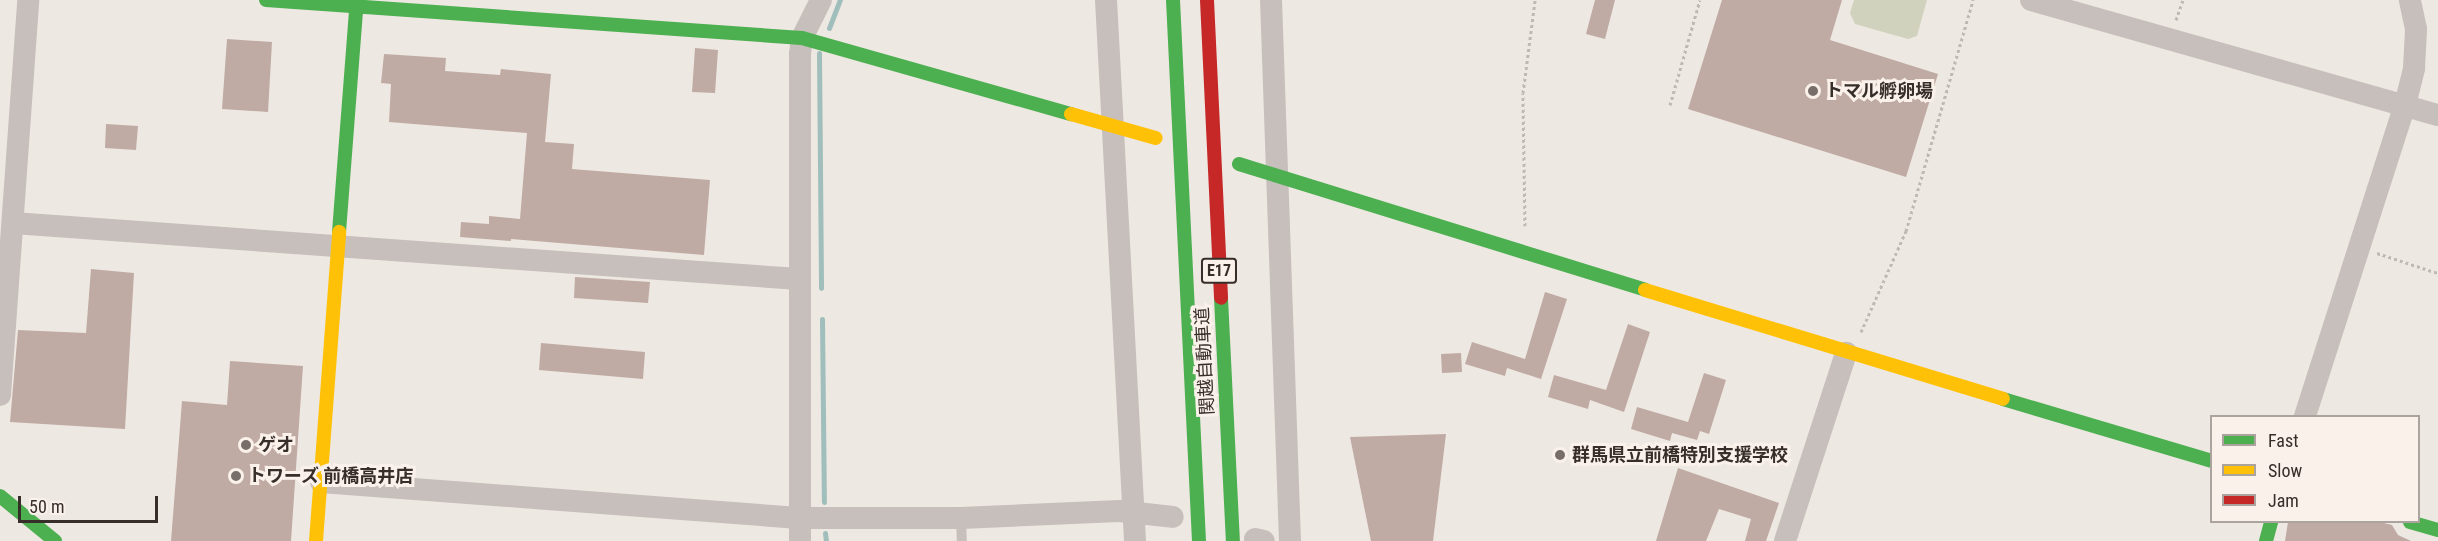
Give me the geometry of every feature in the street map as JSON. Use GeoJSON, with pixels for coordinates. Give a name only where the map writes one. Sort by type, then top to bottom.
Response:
{"type":"FeatureCollection","features":[{"type":"Feature","properties":{"kind":"main road"},"geometry":{"type":"LineString","coordinates":[[266,0],[357,4],[802,38],[1156,138]]}},
{"type":"Feature","properties":{"kind":"main road","name":"関越自動車道"},"geometry":{"type":"LineString","coordinates":[[1173,0],[1199,541]]}},
{"type":"Feature","properties":{"kind":"main road","name":"関越自動車道"},"geometry":{"type":"LineString","coordinates":[[1207,0],[1251,540]]}},
{"type":"Feature","properties":{"kind":"main road"},"geometry":{"type":"LineString","coordinates":[[316,541],[357,4]]}},
{"type":"Feature","properties":{"kind":"main road"},"geometry":{"type":"LineString","coordinates":[[1239,164],[1846,353],[2210,461]]}},
{"type":"Feature","properties":{"kind":"main road"},"geometry":{"type":"LineString","coordinates":[[0,496],[35,530],[55,541]]}},
{"type":"Feature","properties":{"kind":"main road"},"geometry":{"type":"LineString","coordinates":[[2265,541],[2271,523]]}},
{"type":"Feature","properties":{"kind":"main road"},"geometry":{"type":"LineString","coordinates":[[2414,523],[2438,530]]}},
{"type":"Feature","properties":{"kind":"street"},"geometry":{"type":"LineString","coordinates":[[0,395],[28,0]]}},
{"type":"Feature","properties":{"kind":"street"},"geometry":{"type":"LineString","coordinates":[[800,541],[800,54],[802,38],[821,0]]}},
{"type":"Feature","properties":{"kind":"street"},"geometry":{"type":"LineString","coordinates":[[1106,0],[1135,541]]}},
{"type":"Feature","properties":{"kind":"street"},"geometry":{"type":"LineString","coordinates":[[1271,0],[1290,541]]}},
{"type":"Feature","properties":{"kind":"street"},"geometry":{"type":"LineString","coordinates":[[2031,0],[2438,115]]}},
{"type":"Feature","properties":{"kind":"street"},"geometry":{"type":"LineString","coordinates":[[2306,415],[2414,68],[2416,28],[2410,0]]}},
{"type":"Feature","properties":{"kind":"street"},"geometry":{"type":"LineString","coordinates":[[13,223],[799,279]]}},
{"type":"Feature","properties":{"kind":"street"},"geometry":{"type":"LineString","coordinates":[[1785,541],[1846,353]]}},
{"type":"Feature","properties":{"kind":"street"},"geometry":{"type":"LineString","coordinates":[[321,482],[799,518],[961,518],[1132,511],[1173,517]]}},
{"type":"Feature","properties":{"kind":"lane"},"geometry":{"type":"LineString","coordinates":[[961,518],[962,541]]}},
{"type":"Feature","properties":{"kind":"path"},"geometry":{"type":"LineString","coordinates":[[1524,252],[1523,93],[1534,0]]}},
{"type":"Feature","properties":{"kind":"path"},"geometry":{"type":"LineString","coordinates":[[1670,105],[1700,0]]}},
{"type":"Feature","properties":{"kind":"path"},"geometry":{"type":"LineString","coordinates":[[1846,353],[1858,340],[1906,231],[1973,0]]}},
{"type":"Feature","properties":{"kind":"path"},"geometry":{"type":"LineString","coordinates":[[2359,248],[2438,273]]}},
{"type":"Feature","properties":{"kind":"green space"},"geometry":{"type":"Polygon","coordinates":[[[1854,0],[1927,0],[1917,36],[1908,39],[1855,24],[1850,13],[1854,0]]]}},
{"type":"Feature","properties":{"kind":"building"},"geometry":{"type":"Polygon","coordinates":[[[1595,0],[1615,0],[1605,39],[1586,34],[1595,0]]]}},
{"type":"Feature","properties":{"kind":"building","name":"トマル孵卵場"},"geometry":{"type":"Polygon","coordinates":[[[1722,0],[1842,0],[1830,40],[1938,74],[1906,177],[1688,109],[1722,0]]]}},
{"type":"Feature","properties":{"kind":"building"},"geometry":{"type":"Polygon","coordinates":[[[227,39],[272,42],[268,112],[222,109],[227,39]]]}},
{"type":"Feature","properties":{"kind":"building"},"geometry":{"type":"Polygon","coordinates":[[[695,48],[718,50],[715,93],[692,92],[695,48]]]}},
{"type":"Feature","properties":{"kind":"building"},"geometry":{"type":"Polygon","coordinates":[[[384,54],[446,58],[445,71],[500,75],[501,69],[551,74],[545,142],[574,144],[572,169],[710,180],[704,255],[460,237],[461,222],[489,224],[489,216],[520,219],[527,133],[389,122],[391,84],[381,83],[384,54]]]}},
{"type":"Feature","properties":{"kind":"building"},"geometry":{"type":"Polygon","coordinates":[[[106,124],[138,126],[136,150],[105,148],[106,124]]]}},
{"type":"Feature","properties":{"kind":"building"},"geometry":{"type":"Polygon","coordinates":[[[91,269],[134,273],[125,429],[10,422],[18,330],[86,333],[91,269]]]}},
{"type":"Feature","properties":{"kind":"building"},"geometry":{"type":"Polygon","coordinates":[[[575,277],[650,282],[648,303],[574,298],[575,277]]]}},
{"type":"Feature","properties":{"kind":"building"},"geometry":{"type":"Polygon","coordinates":[[[1545,292],[1567,299],[1541,379],[1507,368],[1505,376],[1465,364],[1472,342],[1525,359],[1545,292]]]}},
{"type":"Feature","properties":{"kind":"building"},"geometry":{"type":"Polygon","coordinates":[[[1628,324],[1650,332],[1624,412],[1590,400],[1588,409],[1548,397],[1554,375],[1606,390],[1628,324]]]}},
{"type":"Feature","properties":{"kind":"building"},"geometry":{"type":"Polygon","coordinates":[[[541,343],[645,352],[643,379],[539,370],[541,343]]]}},
{"type":"Feature","properties":{"kind":"building"},"geometry":{"type":"Polygon","coordinates":[[[1461,353],[1462,372],[1442,373],[1441,354],[1461,353]]]}},
{"type":"Feature","properties":{"kind":"building","name":"トワーズ 前橋高井店"},"geometry":{"type":"Polygon","coordinates":[[[230,361],[303,366],[291,541],[171,541],[182,401],[227,405],[230,361]]]}},
{"type":"Feature","properties":{"kind":"building"},"geometry":{"type":"Polygon","coordinates":[[[1704,373],[1726,380],[1709,434],[1700,431],[1697,440],[1672,433],[1670,441],[1631,429],[1637,407],[1688,422],[1704,373]]]}},
{"type":"Feature","properties":{"kind":"building"},"geometry":{"type":"Polygon","coordinates":[[[1446,434],[1433,541],[1371,541],[1350,437],[1446,434]]]}},
{"type":"Feature","properties":{"kind":"building"},"geometry":{"type":"Polygon","coordinates":[[[1678,468],[1779,503],[1766,541],[1745,541],[1751,519],[1719,509],[1706,541],[1656,541],[1678,468]]]}},
{"type":"Feature","properties":{"kind":"building"},"geometry":{"type":"Polygon","coordinates":[[[2288,523],[2384,523],[2392,525],[2398,535],[2411,541],[2285,541],[2288,523]]]}},
{"type":"Feature","properties":{"kind":"waterway"},"geometry":{"type":"LineString","coordinates":[[829,28],[840,0]]}},
{"type":"Feature","properties":{"kind":"waterway"},"geometry":{"type":"LineString","coordinates":[[819,53],[821,288]]}},
{"type":"Feature","properties":{"kind":"waterway"},"geometry":{"type":"LineString","coordinates":[[822,319],[824,502]]}},
{"type":"Feature","properties":{"kind":"waterway"},"geometry":{"type":"LineString","coordinates":[[825,533],[826,541]]}},
{"type":"Feature","properties":{"kind":"traffic: fast"},"geometry":{"type":"LineString","coordinates":[[266,0],[802,38],[1071,114]]}},
{"type":"Feature","properties":{"kind":"traffic: fast"},"geometry":{"type":"LineString","coordinates":[[339,232],[357,0]]}},
{"type":"Feature","properties":{"kind":"traffic: fast"},"geometry":{"type":"LineString","coordinates":[[1173,0],[1199,541]]}},
{"type":"Feature","properties":{"kind":"traffic: fast"},"geometry":{"type":"LineString","coordinates":[[1239,164],[1645,290]]}},
{"type":"Feature","properties":{"kind":"traffic: fast"},"geometry":{"type":"LineString","coordinates":[[1221,298],[1233,541]]}},
{"type":"Feature","properties":{"kind":"traffic: fast"},"geometry":{"type":"LineString","coordinates":[[2003,399],[2210,460]]}},
{"type":"Feature","properties":{"kind":"traffic: fast"},"geometry":{"type":"LineString","coordinates":[[0,496],[55,541]]}},
{"type":"Feature","properties":{"kind":"traffic: fast"},"geometry":{"type":"LineString","coordinates":[[2266,541],[2271,523]]}},
{"type":"Feature","properties":{"kind":"traffic: fast"},"geometry":{"type":"LineString","coordinates":[[2414,523],[2438,530]]}},
{"type":"Feature","properties":{"kind":"traffic: slow"},"geometry":{"type":"LineString","coordinates":[[1071,114],[1156,138]]}},
{"type":"Feature","properties":{"kind":"traffic: slow"},"geometry":{"type":"LineString","coordinates":[[316,541],[339,232]]}},
{"type":"Feature","properties":{"kind":"traffic: slow"},"geometry":{"type":"LineString","coordinates":[[1645,290],[2003,399]]}},
{"type":"Feature","properties":{"kind":"traffic: jam"},"geometry":{"type":"LineString","coordinates":[[1207,0],[1221,298]]}},
{"type":"Feature","properties":{"kind":"place","name":"トマル孵卵場"},"geometry":{"type":"Point","coordinates":[1813,91]}},
{"type":"Feature","properties":{"kind":"place","name":"ゲオ"},"geometry":{"type":"Point","coordinates":[246,445]}},
{"type":"Feature","properties":{"kind":"place","name":"群馬県立前橋特別支援学校"},"geometry":{"type":"Point","coordinates":[1560,455]}},
{"type":"Feature","properties":{"kind":"place","name":"トワーズ 前橋高井店"},"geometry":{"type":"Point","coordinates":[236,476]}}]}
